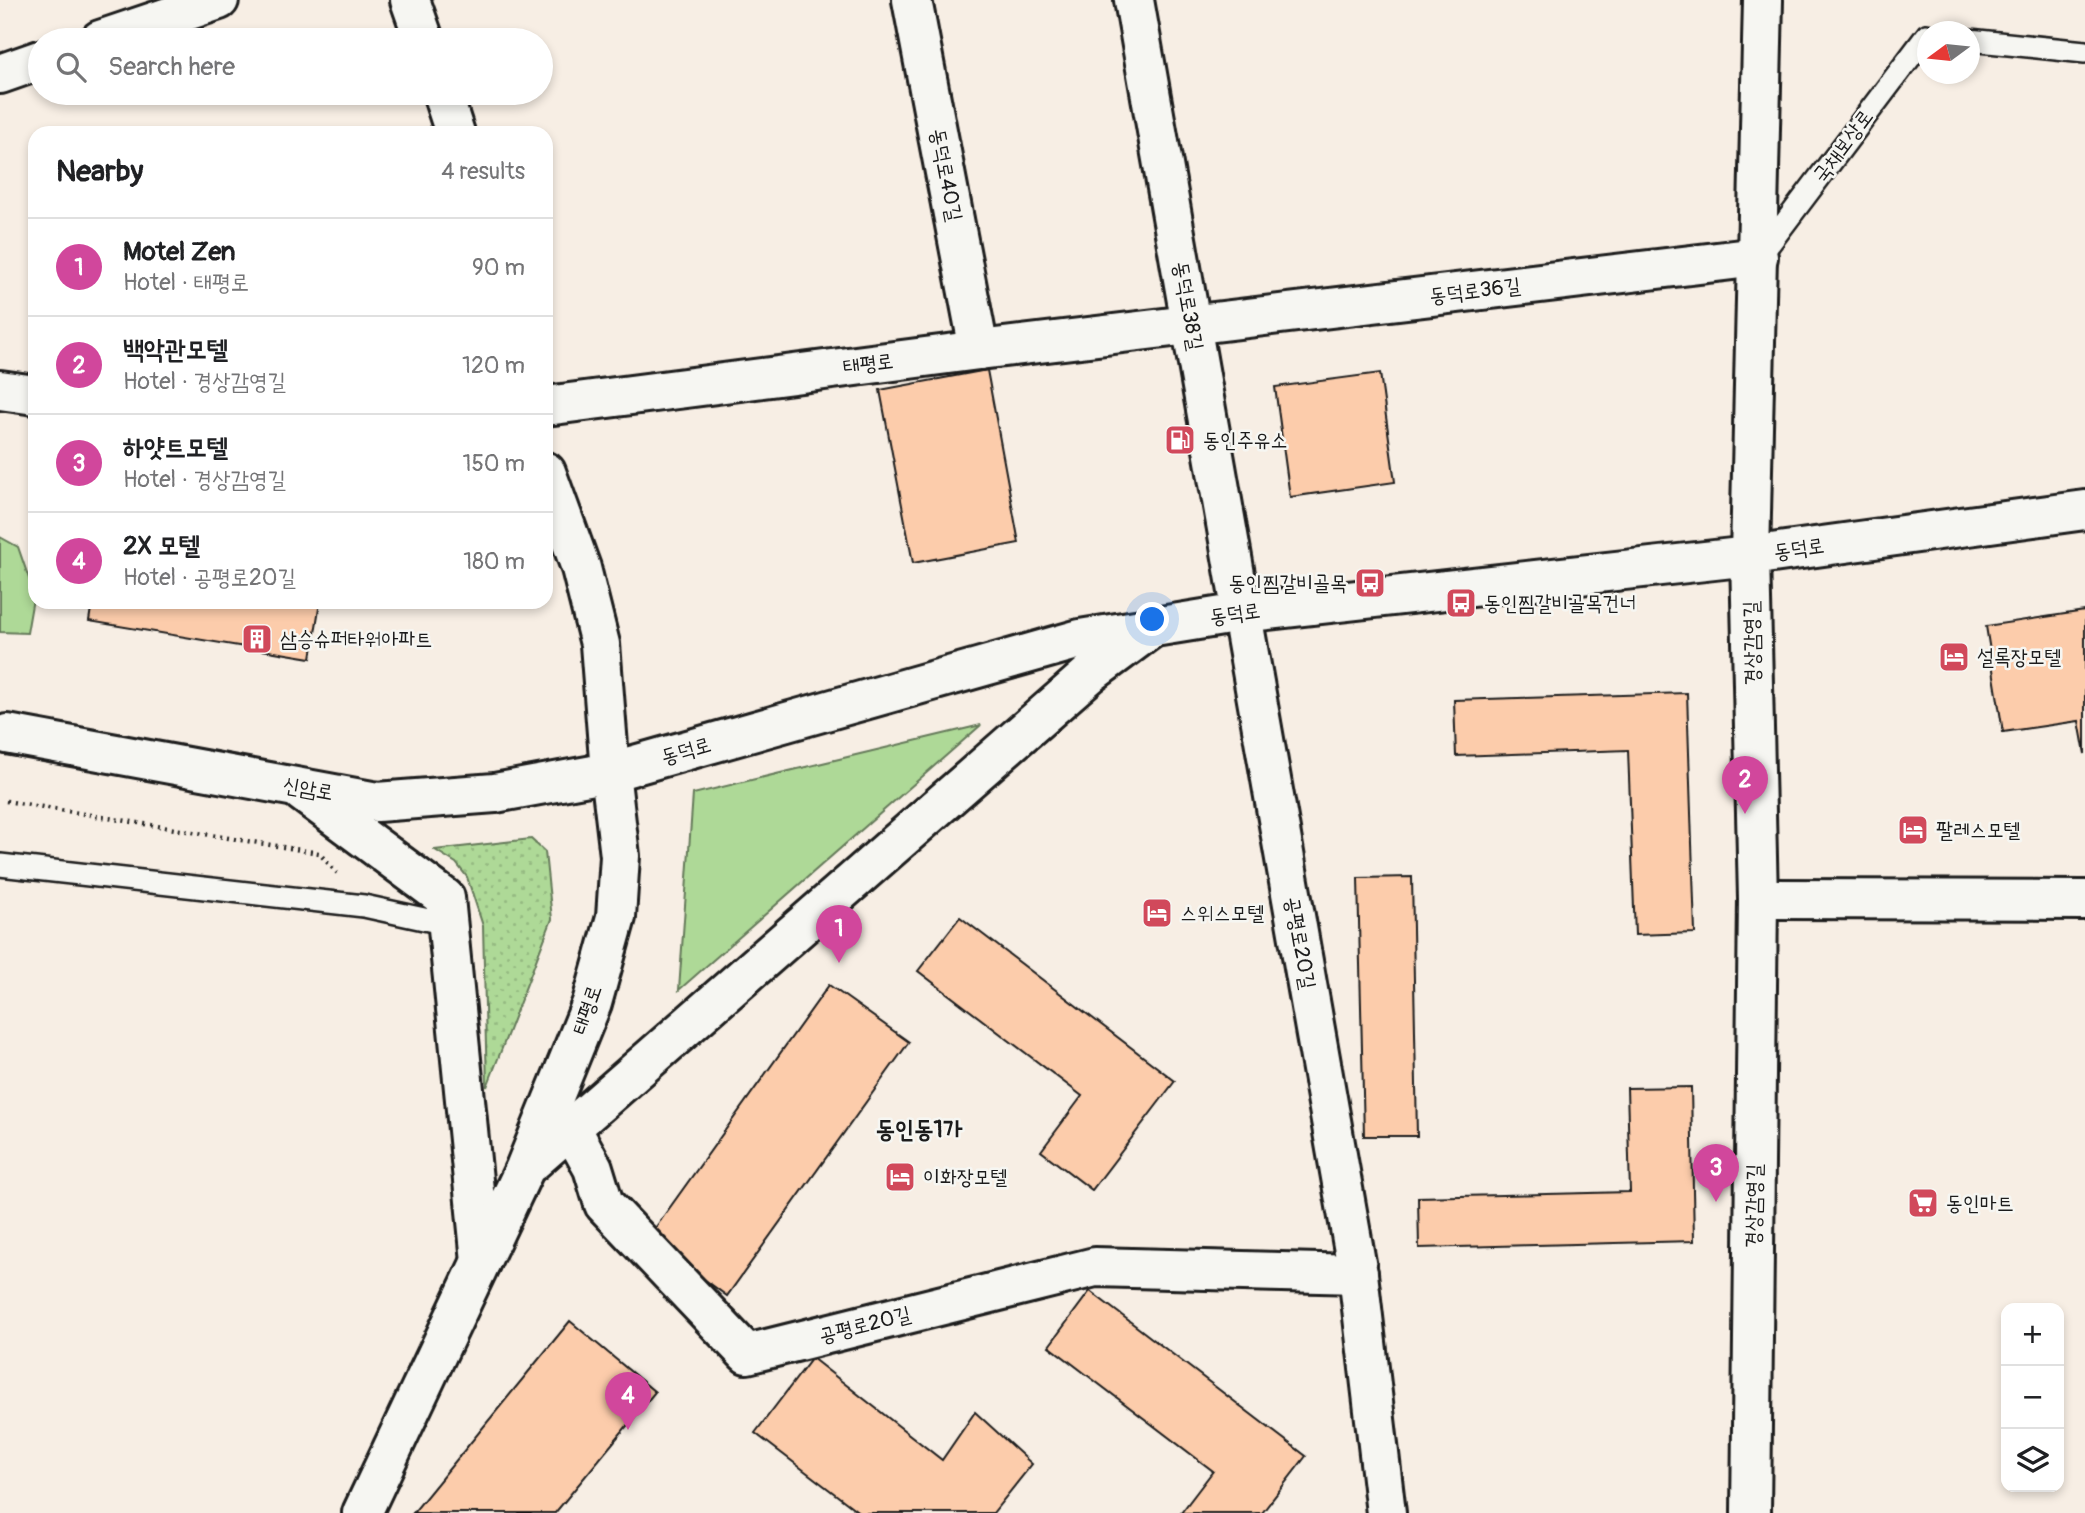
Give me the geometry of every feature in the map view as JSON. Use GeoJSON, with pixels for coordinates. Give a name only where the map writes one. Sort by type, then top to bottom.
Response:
{"type":"FeatureCollection","features":[{"type":"Feature","properties":{"kind":"street"},"geometry":{"type":"LineString","coordinates":[[136,28],[219,0]]}},
{"type":"Feature","properties":{"kind":"street"},"geometry":{"type":"LineString","coordinates":[[410,0],[420,28]]}},
{"type":"Feature","properties":{"kind":"street","name":"동덕로40길"},"geometry":{"type":"LineString","coordinates":[[912,0],[979,350]]}},
{"type":"Feature","properties":{"kind":"street","name":"동덕로38길"},"geometry":{"type":"LineString","coordinates":[[1134,0],[1241,613]]}},
{"type":"Feature","properties":{"kind":"street"},"geometry":{"type":"LineString","coordinates":[[1750,556],[1763,0]]}},
{"type":"Feature","properties":{"kind":"street"},"geometry":{"type":"LineString","coordinates":[[0,74],[28,64]]}},
{"type":"Feature","properties":{"kind":"street"},"geometry":{"type":"LineString","coordinates":[[446,105],[453,126]]}},
{"type":"Feature","properties":{"kind":"street","name":"동덕로36길"},"geometry":{"type":"LineString","coordinates":[[1191,324],[1758,257]]}},
{"type":"Feature","properties":{"kind":"street","name":"태평로"},"geometry":{"type":"LineString","coordinates":[[553,405],[1191,324]]}},
{"type":"Feature","properties":{"kind":"street"},"geometry":{"type":"LineString","coordinates":[[0,390],[28,394]]}},
{"type":"Feature","properties":{"kind":"street","name":"태평로"},"geometry":{"type":"LineString","coordinates":[[362,1513],[525,1168],[592,1003],[615,916],[620,856],[610,772],[600,643],[581,568],[553,491]]}},
{"type":"Feature","properties":{"kind":"street","name":"동덕로"},"geometry":{"type":"LineString","coordinates":[[610,772],[1080,639],[1153,626],[1241,613],[1750,556],[2085,510]]}},
{"type":"Feature","properties":{"kind":"street","name":"경상감영길"},"geometry":{"type":"LineString","coordinates":[[1750,556],[1758,899],[1751,1513]]}},
{"type":"Feature","properties":{"kind":"street","name":"공평로20길"},"geometry":{"type":"LineString","coordinates":[[1241,613],[1358,1274],[1386,1513]]}},
{"type":"Feature","properties":{"kind":"street"},"geometry":{"type":"LineString","coordinates":[[525,1168],[1091,673],[1153,626]]}},
{"type":"Feature","properties":{"kind":"street","name":"신암로"},"geometry":{"type":"LineString","coordinates":[[8,734],[377,802],[495,793],[610,772]]}},
{"type":"Feature","properties":{"kind":"street"},"geometry":{"type":"LineString","coordinates":[[295,787],[445,898],[481,1261]]}},
{"type":"Feature","properties":{"kind":"street"},"geometry":{"type":"LineString","coordinates":[[1758,899],[2085,900]]}},
{"type":"Feature","properties":{"kind":"street","name":"공평로20길"},"geometry":{"type":"LineString","coordinates":[[571,1128],[593,1168],[604,1204],[747,1354],[1095,1267],[1358,1274]]}},
{"type":"Feature","properties":{"kind":"lane"},"geometry":{"type":"LineString","coordinates":[[1980,41],[2085,51]]}},
{"type":"Feature","properties":{"kind":"lane","name":"국채보상로"},"geometry":{"type":"LineString","coordinates":[[1758,257],[1917,48]]}},
{"type":"Feature","properties":{"kind":"lane"},"geometry":{"type":"LineString","coordinates":[[0,865],[364,906],[447,924]]}},
{"type":"Feature","properties":{"kind":"path"},"geometry":{"type":"LineString","coordinates":[[6,800],[319,853],[364,906]]}},
{"type":"Feature","properties":{"kind":"green space"},"geometry":{"type":"Polygon","coordinates":[[[0,537],[18,547],[28,576],[28,609],[31,609],[27,633],[0,632],[0,537]]]}},
{"type":"Feature","properties":{"kind":"green space"},"geometry":{"type":"Polygon","coordinates":[[[981,725],[679,990],[693,794],[981,725]]]}},
{"type":"Feature","properties":{"kind":"green space"},"geometry":{"type":"Polygon","coordinates":[[[531,839],[545,852],[552,919],[487,1087],[483,926],[467,877],[456,863],[435,850],[531,839]]]}},
{"type":"Feature","properties":{"kind":"building"},"geometry":{"type":"Polygon","coordinates":[[[987,370],[1019,543],[913,563],[880,390],[987,370]]]}},
{"type":"Feature","properties":{"kind":"building"},"geometry":{"type":"Polygon","coordinates":[[[1380,373],[1395,482],[1290,497],[1275,387],[1380,373]]]}},
{"type":"Feature","properties":{"kind":"building","name":"삼승슈퍼타워아파트"},"geometry":{"type":"Polygon","coordinates":[[[91,609],[319,609],[311,658],[89,621],[91,609]]]}},
{"type":"Feature","properties":{"kind":"building"},"geometry":{"type":"Polygon","coordinates":[[[2085,611],[2085,754],[2079,721],[2003,732],[1986,626],[2085,611]]]}},
{"type":"Feature","properties":{"kind":"building"},"geometry":{"type":"Polygon","coordinates":[[[1687,693],[1695,933],[1635,935],[1628,750],[1456,756],[1454,700],[1687,693]]]}},
{"type":"Feature","properties":{"kind":"building"},"geometry":{"type":"Polygon","coordinates":[[[1412,877],[1417,1136],[1364,1136],[1358,878],[1412,877]]]}},
{"type":"Feature","properties":{"kind":"building"},"geometry":{"type":"Polygon","coordinates":[[[960,917],[1175,1081],[1092,1190],[1041,1151],[1082,1096],[918,971],[960,917]]]}},
{"type":"Feature","properties":{"kind":"building"},"geometry":{"type":"Polygon","coordinates":[[[829,985],[909,1042],[727,1296],[648,1238],[829,985]]]}},
{"type":"Feature","properties":{"kind":"building"},"geometry":{"type":"Polygon","coordinates":[[[1691,1087],[1694,1241],[1419,1248],[1418,1197],[1630,1192],[1627,1088],[1691,1087]]]}},
{"type":"Feature","properties":{"kind":"building"},"geometry":{"type":"Polygon","coordinates":[[[1090,1291],[1306,1456],[1262,1513],[1181,1513],[1213,1471],[1049,1346],[1090,1291]]]}},
{"type":"Feature","properties":{"kind":"building"},"geometry":{"type":"Polygon","coordinates":[[[570,1321],[655,1392],[555,1513],[413,1513],[570,1321]]]}},
{"type":"Feature","properties":{"kind":"building"},"geometry":{"type":"Polygon","coordinates":[[[812,1358],[942,1460],[975,1412],[1032,1464],[993,1513],[860,1513],[755,1433],[812,1358]]]}},
{"type":"Feature","properties":{"kind":"place","name":"동인주유소"},"geometry":{"type":"Point","coordinates":[1180,440]}},
{"type":"Feature","properties":{"kind":"place","name":"동인찜갈비골목"},"geometry":{"type":"Point","coordinates":[1370,583]}},
{"type":"Feature","properties":{"kind":"place","name":"동인찜갈비골목건너"},"geometry":{"type":"Point","coordinates":[1461,603]}},
{"type":"Feature","properties":{"kind":"place","name":"삼승슈퍼타워아파트"},"geometry":{"type":"Point","coordinates":[257,639]}},
{"type":"Feature","properties":{"kind":"place","name":"설록장모텔"},"geometry":{"type":"Point","coordinates":[1954,657]}},
{"type":"Feature","properties":{"kind":"place","name":"백악관모텔"},"geometry":{"type":"Point","coordinates":[1745,814]}},
{"type":"Feature","properties":{"kind":"place","name":"팔레스모텔"},"geometry":{"type":"Point","coordinates":[1913,830]}},
{"type":"Feature","properties":{"kind":"place","name":"스위스모텔"},"geometry":{"type":"Point","coordinates":[1157,913]}},
{"type":"Feature","properties":{"kind":"place","name":"Motel Zen"},"geometry":{"type":"Point","coordinates":[839,963]}},
{"type":"Feature","properties":{"kind":"place","name":"이화장모텔"},"geometry":{"type":"Point","coordinates":[900,1177]}},
{"type":"Feature","properties":{"kind":"place","name":"하얏트모텔"},"geometry":{"type":"Point","coordinates":[1716,1202]}},
{"type":"Feature","properties":{"kind":"place","name":"동인마트"},"geometry":{"type":"Point","coordinates":[1923,1203]}},
{"type":"Feature","properties":{"kind":"place","name":"2X 모텔"},"geometry":{"type":"Point","coordinates":[628,1430]}},
{"type":"Feature","properties":{"kind":"district","name":"동인동1가"},"geometry":{"type":"Point","coordinates":[919,1129]}}]}
